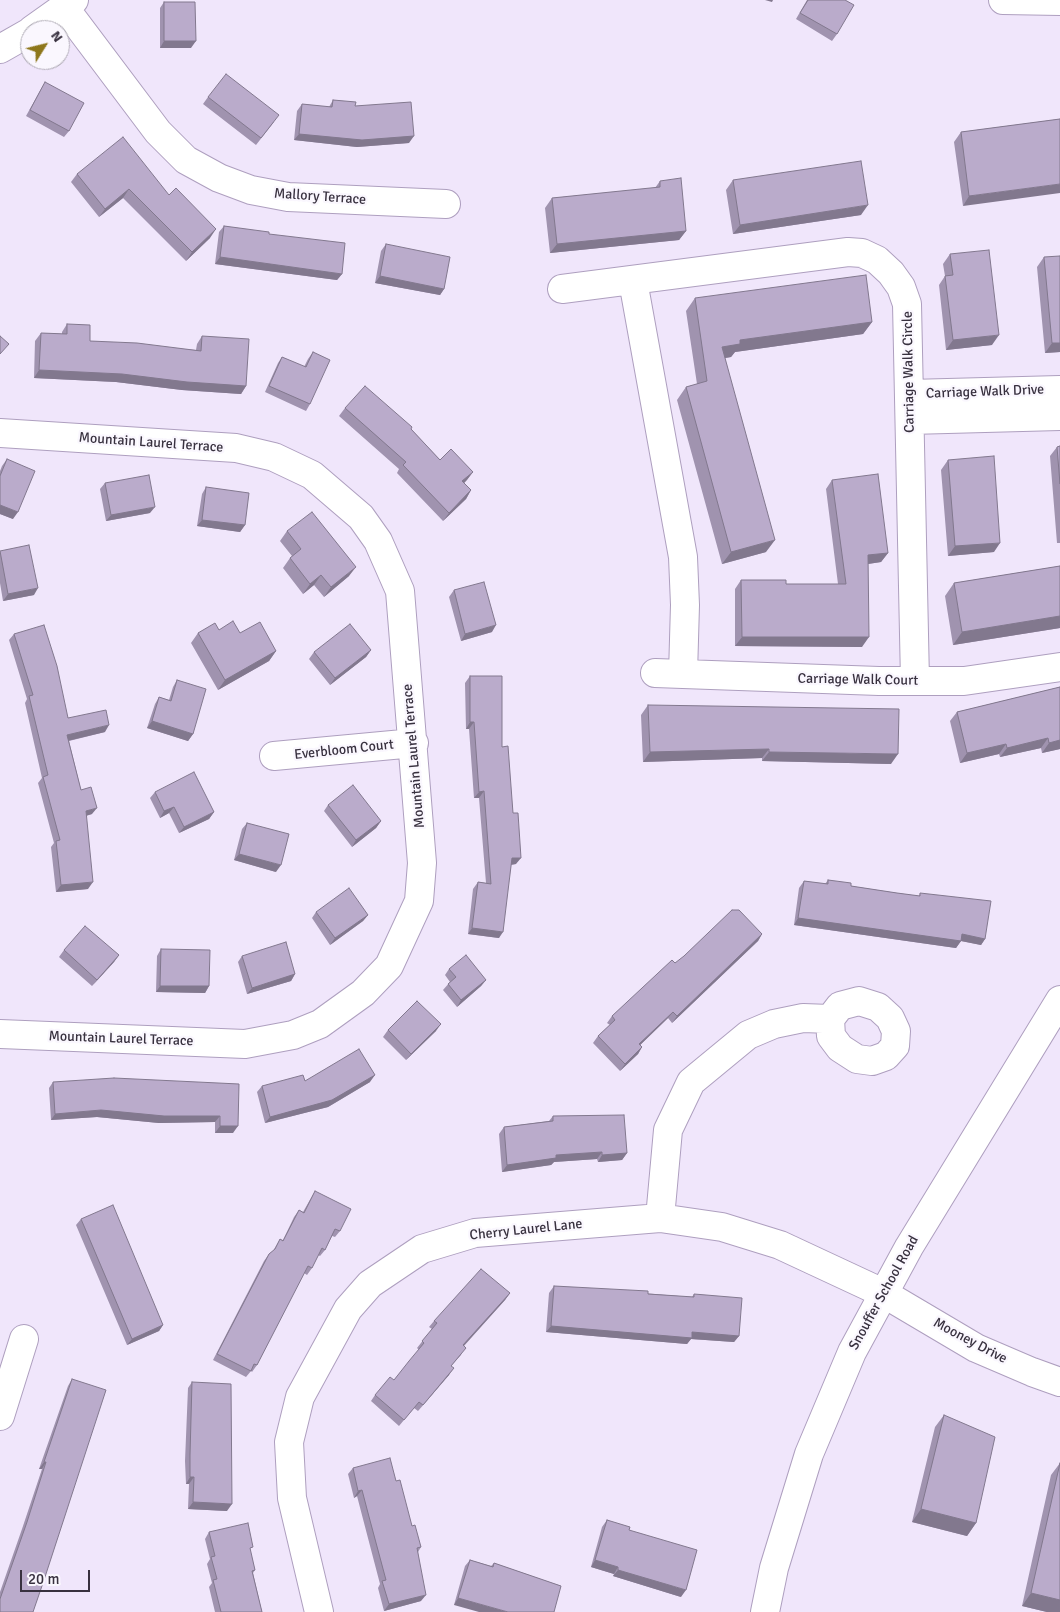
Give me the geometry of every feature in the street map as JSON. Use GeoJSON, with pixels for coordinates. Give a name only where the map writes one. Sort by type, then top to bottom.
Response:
{"type":"FeatureCollection","features":[{"type":"Feature","properties":{"kind":"street"},"geometry":{"type":"LineString","coordinates":[[1003,0],[1060,1]]}},
{"type":"Feature","properties":{"kind":"street"},"geometry":{"type":"LineString","coordinates":[[46,20],[69,4]]}},
{"type":"Feature","properties":{"kind":"street","name":"Mallory Terrace"},"geometry":{"type":"LineString","coordinates":[[69,4],[158,132],[186,160],[219,178],[251,190],[288,197],[446,204]]}},
{"type":"Feature","properties":{"kind":"street"},"geometry":{"type":"LineString","coordinates":[[0,49],[20,37]]}},
{"type":"Feature","properties":{"kind":"street","name":"Carriage Walk Circle"},"geometry":{"type":"LineString","coordinates":[[562,289],[848,252],[862,253],[878,260],[891,273],[901,288],[907,304],[915,681]]}},
{"type":"Feature","properties":{"kind":"street"},"geometry":{"type":"LineString","coordinates":[[633,281],[683,557],[685,605],[683,674]]}},
{"type":"Feature","properties":{"kind":"street","name":"Carriage Walk Drive"},"geometry":{"type":"LineString","coordinates":[[910,407],[1060,390]]}},
{"type":"Feature","properties":{"kind":"street","name":"Carriage Walk Drive"},"geometry":{"type":"LineString","coordinates":[[910,407],[1060,416]]}},
{"type":"Feature","properties":{"kind":"street","name":"Mountain Laurel Terrace"},"geometry":{"type":"LineString","coordinates":[[0,433],[236,448],[274,458],[312,475],[361,517],[378,541],[400,591],[414,743],[422,863],[419,901],[389,966],[363,993],[320,1024],[293,1035],[245,1044],[0,1034]]}},
{"type":"Feature","properties":{"kind":"street","name":"Carriage Walk Court"},"geometry":{"type":"LineString","coordinates":[[655,673],[964,681],[1060,667]]}},
{"type":"Feature","properties":{"kind":"street","name":"Everbloom Court"},"geometry":{"type":"LineString","coordinates":[[274,756],[414,743]]}},
{"type":"Feature","properties":{"kind":"street","name":"Snouffer School Road"},"geometry":{"type":"LineString","coordinates":[[765,1612],[774,1568],[809,1454],[852,1352],[908,1247],[1060,1000]]}},
{"type":"Feature","properties":{"kind":"street"},"geometry":{"type":"LineString","coordinates":[[660,1218],[668,1130],[691,1082],[748,1035],[783,1022],[803,1018],[830,1019]]}},
{"type":"Feature","properties":{"kind":"street","name":"Cherry Laurel Lane"},"geometry":{"type":"LineString","coordinates":[[319,1612],[292,1498],[290,1442],[300,1397],[348,1309],[370,1284],[422,1249],[475,1233],[660,1218],[722,1228],[780,1245],[883,1293]]}},
{"type":"Feature","properties":{"kind":"street","name":"Mooney Drive"},"geometry":{"type":"LineString","coordinates":[[883,1293],[976,1348],[1060,1382]]}},
{"type":"Feature","properties":{"kind":"street"},"geometry":{"type":"LineString","coordinates":[[0,1416],[24,1339]]}},
{"type":"Feature","properties":{"kind":"building"},"geometry":{"type":"Polygon","coordinates":[[[808,0],[845,0],[854,5],[837,34],[800,13],[808,0]]]}},
{"type":"Feature","properties":{"kind":"building"},"geometry":{"type":"Polygon","coordinates":[[[164,2],[195,2],[196,41],[164,41],[164,2]]]}},
{"type":"Feature","properties":{"kind":"building"},"geometry":{"type":"Polygon","coordinates":[[[226,74],[279,115],[261,138],[208,97],[226,74]]]}},
{"type":"Feature","properties":{"kind":"building"},"geometry":{"type":"Polygon","coordinates":[[[45,82],[84,103],[69,131],[30,110],[45,82]]]}},
{"type":"Feature","properties":{"kind":"building"},"geometry":{"type":"Polygon","coordinates":[[[333,100],[356,102],[355,106],[411,102],[414,136],[362,140],[299,134],[302,104],[332,107],[333,100]]]}},
{"type":"Feature","properties":{"kind":"building"},"geometry":{"type":"Polygon","coordinates":[[[1060,119],[1060,184],[969,196],[961,132],[1060,119]]]}},
{"type":"Feature","properties":{"kind":"building"},"geometry":{"type":"Polygon","coordinates":[[[123,137],[169,195],[176,188],[216,229],[192,252],[129,189],[105,209],[77,174],[123,137]]]}},
{"type":"Feature","properties":{"kind":"building"},"geometry":{"type":"Polygon","coordinates":[[[861,161],[868,205],[740,225],[733,180],[861,161]]]}},
{"type":"Feature","properties":{"kind":"building"},"geometry":{"type":"Polygon","coordinates":[[[681,178],[686,231],[557,244],[552,198],[660,187],[660,181],[681,178]]]}},
{"type":"Feature","properties":{"kind":"building"},"geometry":{"type":"Polygon","coordinates":[[[224,226],[269,232],[269,234],[345,243],[342,274],[220,257],[224,226]]]}},
{"type":"Feature","properties":{"kind":"building"},"geometry":{"type":"Polygon","coordinates":[[[386,244],[450,257],[444,289],[380,276],[386,244]]]}},
{"type":"Feature","properties":{"kind":"building"},"geometry":{"type":"Polygon","coordinates":[[[989,250],[999,335],[953,340],[945,276],[953,275],[950,254],[989,250]]]}},
{"type":"Feature","properties":{"kind":"building"},"geometry":{"type":"Polygon","coordinates":[[[1060,256],[1060,343],[1052,343],[1044,257],[1060,256]]]}},
{"type":"Feature","properties":{"kind":"building"},"geometry":{"type":"Polygon","coordinates":[[[866,275],[872,322],[740,340],[740,344],[722,347],[775,540],[731,552],[686,387],[707,381],[695,298],[866,275]]]}},
{"type":"Feature","properties":{"kind":"building"},"geometry":{"type":"Polygon","coordinates":[[[67,324],[90,325],[90,341],[137,343],[201,351],[202,336],[249,339],[246,386],[187,382],[122,374],[39,370],[41,333],[67,334],[67,324]]]}},
{"type":"Feature","properties":{"kind":"building"},"geometry":{"type":"Polygon","coordinates":[[[0,336],[9,344],[0,354],[0,336]]]}},
{"type":"Feature","properties":{"kind":"building"},"geometry":{"type":"Polygon","coordinates":[[[313,352],[330,360],[310,404],[269,386],[282,357],[306,367],[313,352]]]}},
{"type":"Feature","properties":{"kind":"building"},"geometry":{"type":"Polygon","coordinates":[[[365,386],[412,427],[411,429],[440,460],[451,449],[473,472],[462,481],[471,490],[449,513],[403,465],[406,462],[345,408],[365,386]]]}},
{"type":"Feature","properties":{"kind":"building"},"geometry":{"type":"Polygon","coordinates":[[[1060,446],[1060,484],[1057,447],[1060,446]]]}},
{"type":"Feature","properties":{"kind":"building"},"geometry":{"type":"Polygon","coordinates":[[[994,456],[1000,543],[955,546],[948,460],[994,456]]]}},
{"type":"Feature","properties":{"kind":"building"},"geometry":{"type":"Polygon","coordinates":[[[7,459],[35,471],[18,512],[0,505],[0,476],[7,459]]]}},
{"type":"Feature","properties":{"kind":"building"},"geometry":{"type":"Polygon","coordinates":[[[878,474],[888,553],[868,555],[869,637],[742,637],[741,580],[786,580],[786,584],[846,584],[832,480],[878,474]]]}},
{"type":"Feature","properties":{"kind":"building"},"geometry":{"type":"Polygon","coordinates":[[[149,475],[155,507],[111,515],[105,483],[149,475]]]}},
{"type":"Feature","properties":{"kind":"building"},"geometry":{"type":"Polygon","coordinates":[[[206,487],[249,493],[245,525],[202,520],[206,487]]]}},
{"type":"Feature","properties":{"kind":"building"},"geometry":{"type":"Polygon","coordinates":[[[312,512],[356,567],[331,587],[321,575],[310,584],[290,558],[301,549],[287,531],[312,512]]]}},
{"type":"Feature","properties":{"kind":"building"},"geometry":{"type":"Polygon","coordinates":[[[29,545],[38,588],[8,594],[0,551],[29,545]]]}},
{"type":"Feature","properties":{"kind":"building"},"geometry":{"type":"Polygon","coordinates":[[[1060,566],[1060,616],[962,632],[954,583],[1060,566]]]}},
{"type":"Feature","properties":{"kind":"building"},"geometry":{"type":"Polygon","coordinates":[[[484,582],[496,625],[465,634],[454,590],[484,582]]]}},
{"type":"Feature","properties":{"kind":"building"},"geometry":{"type":"Polygon","coordinates":[[[233,621],[240,633],[260,622],[276,651],[225,680],[198,633],[215,623],[219,630],[233,621]]]}},
{"type":"Feature","properties":{"kind":"building"},"geometry":{"type":"Polygon","coordinates":[[[350,624],[371,650],[335,678],[314,652],[350,624]]]}},
{"type":"Feature","properties":{"kind":"building"},"geometry":{"type":"Polygon","coordinates":[[[44,625],[57,666],[68,718],[106,710],[109,725],[67,735],[81,790],[91,787],[97,808],[86,811],[93,882],[61,885],[56,841],[60,840],[43,777],[48,775],[29,696],[33,695],[14,634],[44,625]]]}},
{"type":"Feature","properties":{"kind":"building"},"geometry":{"type":"Polygon","coordinates":[[[470,676],[502,676],[502,747],[508,746],[513,813],[518,813],[521,858],[512,858],[503,932],[472,928],[478,882],[491,884],[484,791],[479,792],[474,722],[470,722],[470,676]]]}},
{"type":"Feature","properties":{"kind":"building"},"geometry":{"type":"Polygon","coordinates":[[[177,680],[206,689],[193,734],[152,721],[159,697],[171,701],[177,680]]]}},
{"type":"Feature","properties":{"kind":"building"},"geometry":{"type":"Polygon","coordinates":[[[1060,687],[1060,740],[1049,743],[1048,738],[1007,748],[1006,744],[967,753],[957,712],[1060,687]]]}},
{"type":"Feature","properties":{"kind":"building"},"geometry":{"type":"Polygon","coordinates":[[[648,705],[899,709],[898,754],[769,752],[769,749],[650,752],[648,705]]]}},
{"type":"Feature","properties":{"kind":"building"},"geometry":{"type":"Polygon","coordinates":[[[194,772],[214,812],[184,827],[174,807],[164,811],[155,792],[194,772]]]}},
{"type":"Feature","properties":{"kind":"building"},"geometry":{"type":"Polygon","coordinates":[[[353,785],[381,821],[356,840],[328,805],[353,785]]]}},
{"type":"Feature","properties":{"kind":"building"},"geometry":{"type":"Polygon","coordinates":[[[247,823],[289,834],[281,865],[239,854],[247,823]]]}},
{"type":"Feature","properties":{"kind":"building"},"geometry":{"type":"Polygon","coordinates":[[[828,880],[851,883],[851,886],[920,896],[920,893],[991,901],[985,939],[962,934],[961,941],[798,918],[804,881],[828,884],[828,880]]]}},
{"type":"Feature","properties":{"kind":"building"},"geometry":{"type":"Polygon","coordinates":[[[349,888],[368,915],[335,938],[316,912],[349,888]]]}},
{"type":"Feature","properties":{"kind":"building"},"geometry":{"type":"Polygon","coordinates":[[[732,910],[739,910],[762,934],[677,1016],[673,1012],[639,1044],[642,1047],[625,1064],[598,1036],[615,1020],[612,1016],[672,960],[675,963],[684,956],[732,910]]]}},
{"type":"Feature","properties":{"kind":"building"},"geometry":{"type":"Polygon","coordinates":[[[85,926],[119,955],[97,980],[64,950],[85,926]]]}},
{"type":"Feature","properties":{"kind":"building"},"geometry":{"type":"Polygon","coordinates":[[[286,942],[295,974],[252,988],[242,956],[286,942]]]}},
{"type":"Feature","properties":{"kind":"building"},"geometry":{"type":"Polygon","coordinates":[[[161,949],[210,950],[209,986],[160,986],[161,949]]]}},
{"type":"Feature","properties":{"kind":"building"},"geometry":{"type":"Polygon","coordinates":[[[466,955],[486,980],[461,1000],[448,984],[456,977],[449,969],[466,955]]]}},
{"type":"Feature","properties":{"kind":"building"},"geometry":{"type":"Polygon","coordinates":[[[417,1001],[441,1024],[411,1054],[388,1030],[417,1001]]]}},
{"type":"Feature","properties":{"kind":"building"},"geometry":{"type":"Polygon","coordinates":[[[359,1049],[375,1075],[332,1100],[270,1117],[262,1086],[303,1075],[305,1081],[359,1049]]]}},
{"type":"Feature","properties":{"kind":"building"},"geometry":{"type":"Polygon","coordinates":[[[114,1078],[239,1084],[238,1126],[220,1126],[220,1116],[164,1116],[101,1110],[55,1114],[53,1082],[114,1078]]]}},
{"type":"Feature","properties":{"kind":"building"},"geometry":{"type":"Polygon","coordinates":[[[624,1115],[627,1153],[602,1155],[602,1152],[556,1155],[556,1158],[507,1165],[504,1127],[553,1121],[553,1116],[624,1115]]]}},
{"type":"Feature","properties":{"kind":"building"},"geometry":{"type":"Polygon","coordinates":[[[315,1191],[351,1209],[340,1231],[335,1229],[325,1250],[322,1248],[312,1268],[308,1266],[257,1365],[254,1364],[251,1371],[217,1354],[269,1254],[275,1249],[280,1239],[283,1241],[299,1210],[304,1213],[315,1191]]]}},
{"type":"Feature","properties":{"kind":"building"},"geometry":{"type":"Polygon","coordinates":[[[113,1205],[163,1325],[132,1339],[81,1219],[113,1205]]]}},
{"type":"Feature","properties":{"kind":"building"},"geometry":{"type":"Polygon","coordinates":[[[481,1269],[510,1293],[463,1345],[466,1348],[451,1366],[454,1368],[423,1405],[419,1402],[404,1420],[375,1395],[390,1377],[394,1380],[424,1343],[422,1341],[437,1323],[434,1321],[481,1269]]]}},
{"type":"Feature","properties":{"kind":"building"},"geometry":{"type":"Polygon","coordinates":[[[554,1286],[648,1291],[648,1294],[694,1297],[694,1294],[742,1298],[739,1336],[692,1332],[692,1338],[551,1326],[554,1286]]]}},
{"type":"Feature","properties":{"kind":"building"},"geometry":{"type":"Polygon","coordinates":[[[72,1379],[106,1390],[33,1612],[0,1612],[0,1599],[27,1522],[46,1462],[44,1462],[72,1379]]]}},
{"type":"Feature","properties":{"kind":"building"},"geometry":{"type":"Polygon","coordinates":[[[192,1382],[231,1384],[232,1504],[193,1502],[194,1477],[190,1477],[192,1382]]]}},
{"type":"Feature","properties":{"kind":"building"},"geometry":{"type":"Polygon","coordinates":[[[944,1415],[995,1437],[976,1523],[921,1509],[944,1415]]]}},
{"type":"Feature","properties":{"kind":"building"},"geometry":{"type":"Polygon","coordinates":[[[390,1458],[396,1481],[400,1480],[412,1526],[415,1525],[421,1547],[417,1548],[426,1595],[389,1604],[382,1581],[386,1580],[362,1490],[358,1491],[353,1468],[390,1458]]]}},
{"type":"Feature","properties":{"kind":"building"},"geometry":{"type":"Polygon","coordinates":[[[1060,1463],[1060,1600],[1031,1593],[1060,1463]]]}},
{"type":"Feature","properties":{"kind":"building"},"geometry":{"type":"Polygon","coordinates":[[[607,1520],[630,1527],[629,1530],[697,1550],[686,1590],[618,1570],[618,1567],[595,1560],[607,1520]]]}},
{"type":"Feature","properties":{"kind":"building"},"geometry":{"type":"Polygon","coordinates":[[[248,1523],[253,1547],[250,1548],[255,1570],[252,1571],[262,1612],[221,1612],[213,1580],[217,1579],[211,1557],[215,1556],[209,1532],[248,1523]]]}},
{"type":"Feature","properties":{"kind":"building"},"geometry":{"type":"Polygon","coordinates":[[[470,1560],[493,1567],[494,1563],[561,1586],[554,1612],[508,1612],[458,1598],[470,1560]]]}}]}
